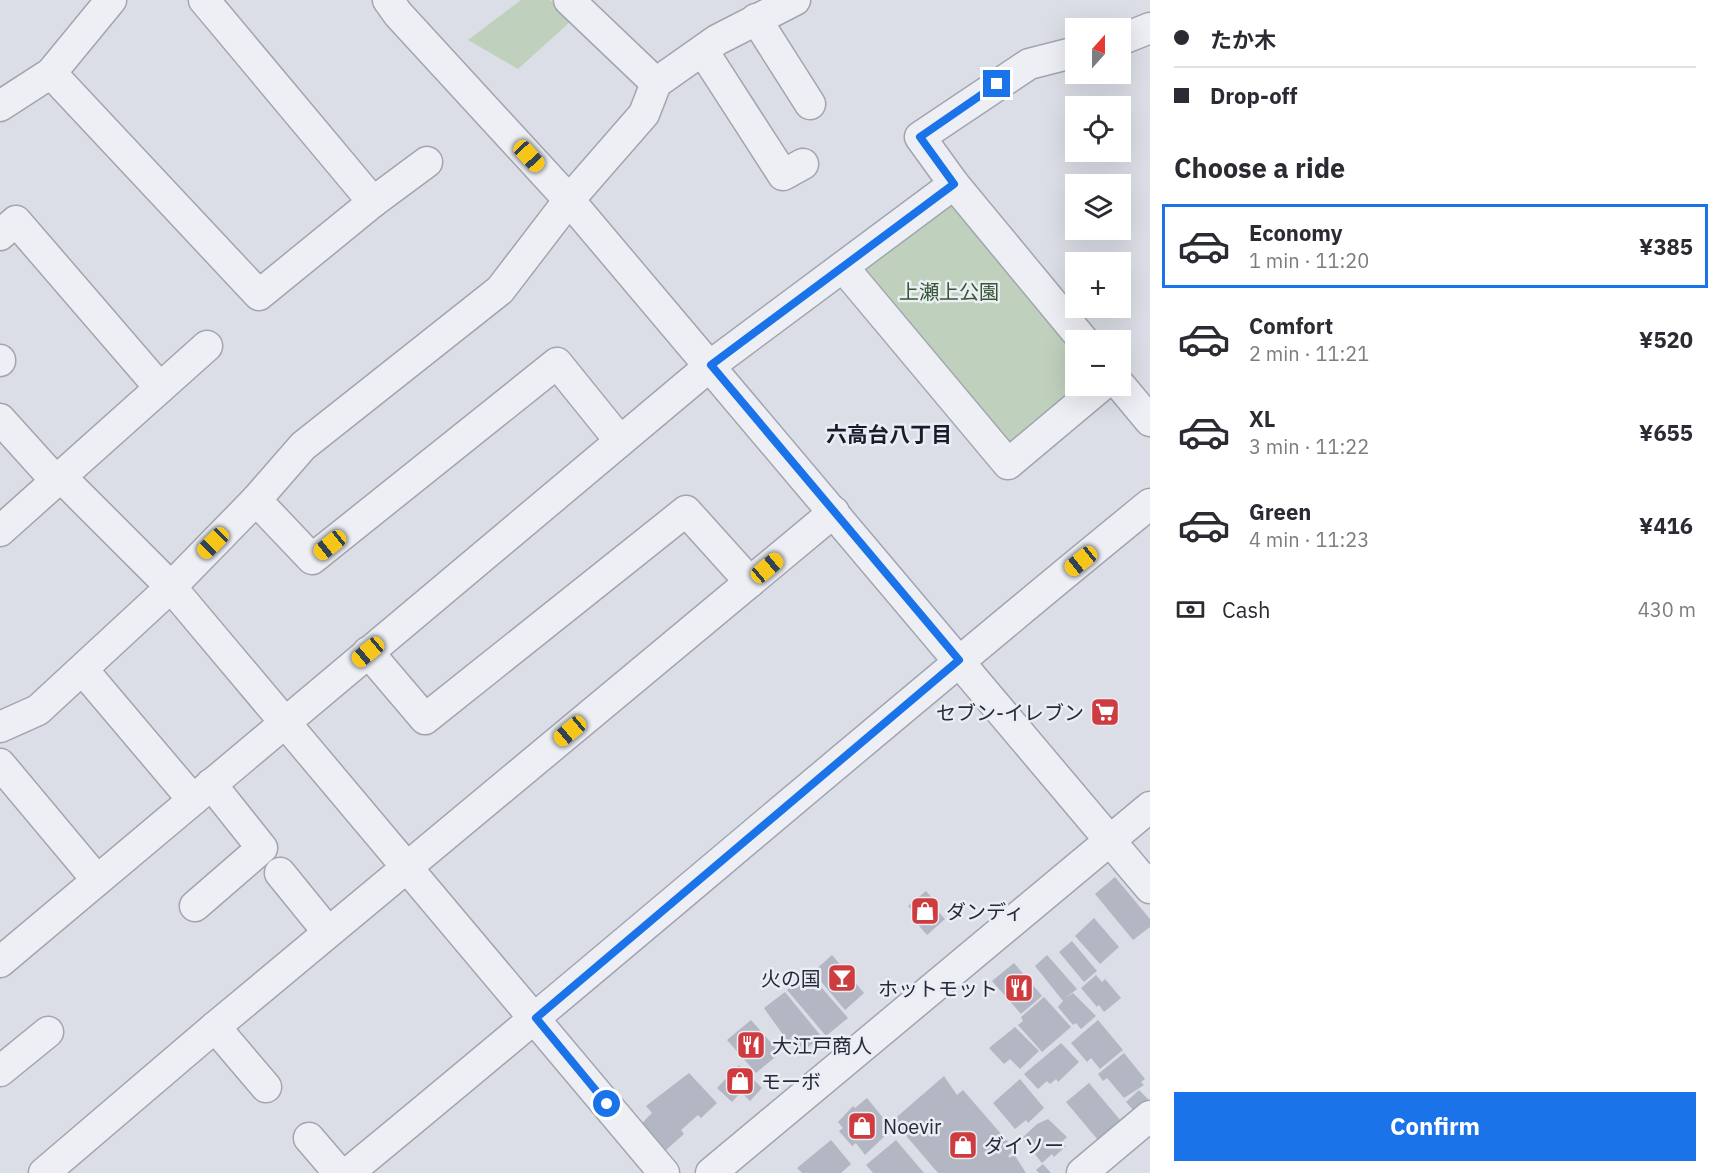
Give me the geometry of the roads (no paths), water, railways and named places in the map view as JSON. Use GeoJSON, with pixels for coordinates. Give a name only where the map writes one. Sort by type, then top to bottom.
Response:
{"type":"FeatureCollection","features":[{"type":"Feature","properties":{"kind":"street"},"geometry":{"type":"LineString","coordinates":[[0,106],[51,73],[111,0]]}},
{"type":"Feature","properties":{"kind":"street"},"geometry":{"type":"LineString","coordinates":[[204,0],[374,202]]}},
{"type":"Feature","properties":{"kind":"street"},"geometry":{"type":"LineString","coordinates":[[388,0],[398,14],[569,200],[711,365],[1150,888]]}},
{"type":"Feature","properties":{"kind":"street"},"geometry":{"type":"LineString","coordinates":[[569,0],[656,83]]}},
{"type":"Feature","properties":{"kind":"street"},"geometry":{"type":"LineString","coordinates":[[0,727],[38,710],[83,670],[171,587],[256,500],[303,446],[500,291],[569,200],[644,114],[656,83],[756,19],[795,0]]}},
{"type":"Feature","properties":{"kind":"street"},"geometry":{"type":"LineString","coordinates":[[756,19],[810,104]]}},
{"type":"Feature","properties":{"kind":"street"},"geometry":{"type":"LineString","coordinates":[[1131,36],[1150,28]]}},
{"type":"Feature","properties":{"kind":"street"},"geometry":{"type":"LineString","coordinates":[[703,51],[783,176],[803,164]]}},
{"type":"Feature","properties":{"kind":"street"},"geometry":{"type":"LineString","coordinates":[[1065,55],[1029,64],[920,137],[954,184],[1075,330]]}},
{"type":"Feature","properties":{"kind":"street"},"geometry":{"type":"LineString","coordinates":[[51,73],[259,295],[427,162]]}},
{"type":"Feature","properties":{"kind":"street"},"geometry":{"type":"LineString","coordinates":[[5,948],[97,880],[711,365],[954,184]]}},
{"type":"Feature","properties":{"kind":"street"},"geometry":{"type":"LineString","coordinates":[[0,235],[16,221],[159,388]]}},
{"type":"Feature","properties":{"kind":"street"},"geometry":{"type":"LineString","coordinates":[[843,267],[1008,464],[1089,396]]}},
{"type":"Feature","properties":{"kind":"street"},"geometry":{"type":"LineString","coordinates":[[0,531],[207,346]]}},
{"type":"Feature","properties":{"kind":"street"},"geometry":{"type":"LineString","coordinates":[[256,500],[312,559],[557,363],[620,441]]}},
{"type":"Feature","properties":{"kind":"street"},"geometry":{"type":"LineString","coordinates":[[1129,396],[1150,421]]}},
{"type":"Feature","properties":{"kind":"street"},"geometry":{"type":"LineString","coordinates":[[0,419],[47,471],[70,486],[171,587],[536,1018],[664,1173]]}},
{"type":"Feature","properties":{"kind":"street"},"geometry":{"type":"LineString","coordinates":[[348,1173],[536,1018],[959,660],[1150,504]]}},
{"type":"Feature","properties":{"kind":"street"},"geometry":{"type":"LineString","coordinates":[[368,652],[425,718],[686,511],[750,582]]}},
{"type":"Feature","properties":{"kind":"street"},"geometry":{"type":"LineString","coordinates":[[44,1173],[214,1027],[834,512]]}},
{"type":"Feature","properties":{"kind":"street"},"geometry":{"type":"LineString","coordinates":[[83,670],[202,792],[262,848],[195,906]]}},
{"type":"Feature","properties":{"kind":"street"},"geometry":{"type":"LineString","coordinates":[[0,764],[97,880]]}},
{"type":"Feature","properties":{"kind":"street"},"geometry":{"type":"LineString","coordinates":[[711,1173],[1150,807]]}},
{"type":"Feature","properties":{"kind":"street"},"geometry":{"type":"LineString","coordinates":[[280,873],[328,932]]}},
{"type":"Feature","properties":{"kind":"street"},"geometry":{"type":"LineString","coordinates":[[214,1027],[266,1087]]}},
{"type":"Feature","properties":{"kind":"street"},"geometry":{"type":"LineString","coordinates":[[0,1071],[48,1032]]}},
{"type":"Feature","properties":{"kind":"street"},"geometry":{"type":"LineString","coordinates":[[1082,1173],[1150,1116]]}},
{"type":"Feature","properties":{"kind":"street"},"geometry":{"type":"LineString","coordinates":[[309,1138],[339,1173]]}},
{"type":"Feature","properties":{"kind":"place","name":"セブン-イレブン"},"geometry":{"type":"Point","coordinates":[1105,712]}},
{"type":"Feature","properties":{"kind":"place","name":"ダンディ"},"geometry":{"type":"Point","coordinates":[925,911]}},
{"type":"Feature","properties":{"kind":"place","name":"火の国"},"geometry":{"type":"Point","coordinates":[842,978]}},
{"type":"Feature","properties":{"kind":"place","name":"ホットモット"},"geometry":{"type":"Point","coordinates":[1019,988]}},
{"type":"Feature","properties":{"kind":"place","name":"大江戸商人"},"geometry":{"type":"Point","coordinates":[751,1045]}},
{"type":"Feature","properties":{"kind":"place","name":"モーボ"},"geometry":{"type":"Point","coordinates":[740,1081]}},
{"type":"Feature","properties":{"kind":"place","name":"Noevir"},"geometry":{"type":"Point","coordinates":[862,1126]}},
{"type":"Feature","properties":{"kind":"place","name":"ダイソー"},"geometry":{"type":"Point","coordinates":[963,1145]}},
{"type":"Feature","properties":{"kind":"district","name":"六高台八丁目"},"geometry":{"type":"Point","coordinates":[889,434]}},
{"type":"Feature","properties":{"kind":"park label","name":"上瀬上公園"},"geometry":{"type":"Point","coordinates":[949,291]}}]}
